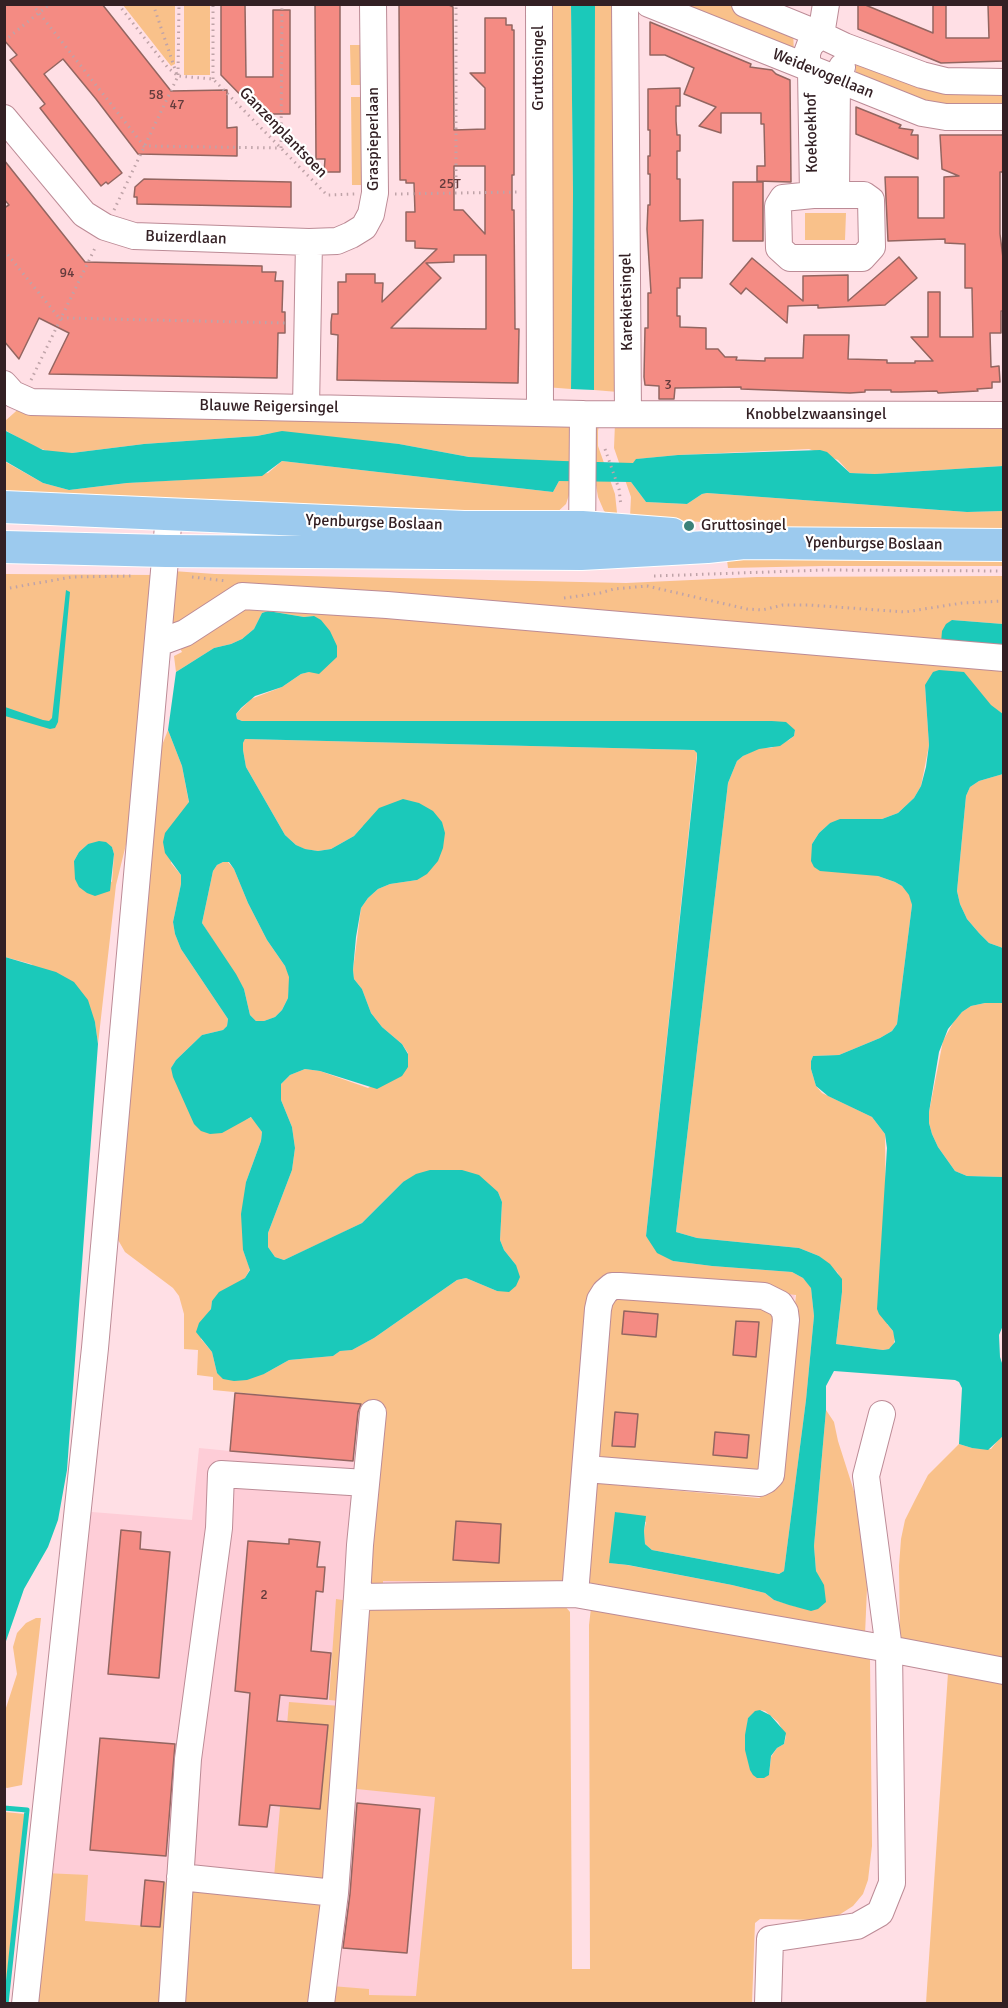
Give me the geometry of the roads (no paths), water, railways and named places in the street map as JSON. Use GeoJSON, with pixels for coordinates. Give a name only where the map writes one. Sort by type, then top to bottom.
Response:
{"type":"FeatureCollection","features":[{"type":"Feature","properties":{"kind":"main road","name":"Ypenburgse Boslaan"},"geometry":{"type":"LineString","coordinates":[[4,507],[464,527],[582,528],[685,549],[744,543],[1004,545]]}},
{"type":"Feature","properties":{"kind":"main road","name":"Ypenburgse Boslaan"},"geometry":{"type":"LineString","coordinates":[[4,547],[175,563],[582,528]]}},
{"type":"Feature","properties":{"kind":"street","name":"Graspieperlaan"},"geometry":{"type":"LineString","coordinates":[[309,242],[337,241],[351,235],[364,227],[371,214],[375,194],[373,4]]}},
{"type":"Feature","properties":{"kind":"street","name":"Gruttosingel"},"geometry":{"type":"LineString","coordinates":[[539,4],[540,412]]}},
{"type":"Feature","properties":{"kind":"street","name":"Karekietsingel"},"geometry":{"type":"LineString","coordinates":[[625,4],[628,414]]}},
{"type":"Feature","properties":{"kind":"street","name":"Weidevogellaan"},"geometry":{"type":"LineString","coordinates":[[649,4],[922,113],[935,116],[1004,117]]}},
{"type":"Feature","properties":{"kind":"street","name":"Weidevogellaan"},"geometry":{"type":"LineString","coordinates":[[745,4],[844,46],[935,79],[1004,82]]}},
{"type":"Feature","properties":{"kind":"street"},"geometry":{"type":"LineString","coordinates":[[812,70],[807,60],[807,53],[810,45],[821,35],[826,4]]}},
{"type":"Feature","properties":{"kind":"street"},"geometry":{"type":"LineString","coordinates":[[837,80],[842,65],[844,46]]}},
{"type":"Feature","properties":{"kind":"street","name":"Koekoekhof"},"geometry":{"type":"LineString","coordinates":[[812,70],[825,195],[837,80]]}},
{"type":"Feature","properties":{"kind":"street","name":"Buizerdlaan"},"geometry":{"type":"LineString","coordinates":[[4,118],[84,214],[105,227],[134,236],[309,242]]}},
{"type":"Feature","properties":{"kind":"street"},"geometry":{"type":"LineString","coordinates":[[306,408],[309,242]]}},
{"type":"Feature","properties":{"kind":"street","name":"Blauwe Reigersingel"},"geometry":{"type":"LineString","coordinates":[[13,392],[31,402],[540,412]]}},
{"type":"Feature","properties":{"kind":"street"},"geometry":{"type":"LineString","coordinates":[[540,412],[628,414]]}},
{"type":"Feature","properties":{"kind":"street"},"geometry":{"type":"LineString","coordinates":[[582,528],[594,449],[583,414]]}},
{"type":"Feature","properties":{"kind":"street","name":"Knobbelzwaansingel"},"geometry":{"type":"LineString","coordinates":[[628,414],[1004,415]]}},
{"type":"Feature","properties":{"kind":"street"},"geometry":{"type":"LineString","coordinates":[[25,2004],[95,1348],[158,643],[161,615],[175,563],[169,515]]}},
{"type":"Feature","properties":{"kind":"street"},"geometry":{"type":"LineString","coordinates":[[158,643],[185,633],[242,596],[387,605],[1004,658]]}},
{"type":"Feature","properties":{"kind":"street"},"geometry":{"type":"LineString","coordinates":[[575,1594],[598,1308],[605,1292],[612,1286],[620,1286],[764,1296],[780,1304],[785,1312],[786,1320],[771,1474],[766,1480],[760,1484],[586,1469]]}},
{"type":"Feature","properties":{"kind":"street"},"geometry":{"type":"LineString","coordinates":[[321,2004],[334,1893],[373,1413]]}},
{"type":"Feature","properties":{"kind":"street"},"geometry":{"type":"LineString","coordinates":[[768,2004],[770,1939],[857,1926],[880,1913],[892,1883],[889,1649],[866,1476],[882,1414]]}},
{"type":"Feature","properties":{"kind":"street"},"geometry":{"type":"LineString","coordinates":[[172,2004],[188,1759],[219,1528],[221,1474],[366,1483]]}},
{"type":"Feature","properties":{"kind":"street"},"geometry":{"type":"LineString","coordinates":[[357,1597],[575,1594],[1004,1671]]}},
{"type":"Feature","properties":{"kind":"street"},"geometry":{"type":"LineString","coordinates":[[180,1876],[334,1893]]}},
{"type":"Feature","properties":{"kind":"water"},"geometry":{"type":"Polygon","coordinates":[[[571,5],[595,5],[594,390],[571,389],[573,194],[571,5]]]}},
{"type":"Feature","properties":{"kind":"water"},"geometry":{"type":"Polygon","coordinates":[[[4,430],[43,450],[72,453],[144,444],[257,436],[282,431],[399,444],[469,457],[563,461],[633,463],[636,459],[678,455],[820,450],[827,452],[850,473],[875,474],[1003,466],[1003,511],[967,512],[707,493],[687,504],[646,502],[631,482],[559,481],[553,492],[282,461],[262,476],[127,483],[69,490],[43,483],[5,461],[4,430]]]}},
{"type":"Feature","properties":{"kind":"water"},"geometry":{"type":"Polygon","coordinates":[[[66,590],[70,592],[58,722],[55,728],[50,729],[5,716],[5,707],[43,720],[49,721],[52,718],[66,590]]]}},
{"type":"Feature","properties":{"kind":"water"},"geometry":{"type":"Polygon","coordinates":[[[268,611],[304,617],[314,616],[321,620],[330,631],[337,646],[337,657],[319,674],[309,672],[301,674],[282,687],[255,696],[236,714],[237,719],[242,721],[772,721],[786,722],[795,730],[794,736],[780,746],[759,749],[743,756],[737,761],[728,783],[676,1232],[697,1238],[799,1248],[819,1256],[830,1264],[842,1279],[836,1344],[883,1350],[889,1349],[895,1342],[893,1331],[877,1309],[887,1148],[885,1134],[872,1117],[828,1096],[816,1086],[811,1061],[813,1056],[839,1055],[880,1038],[892,1031],[897,1024],[912,905],[909,895],[902,886],[895,882],[878,876],[820,871],[811,861],[812,844],[819,833],[830,823],[840,819],[882,819],[898,813],[914,798],[921,786],[926,767],[929,745],[925,685],[933,672],[939,670],[964,672],[991,705],[1003,714],[1003,774],[979,781],[970,787],[966,796],[957,891],[967,919],[989,943],[1003,948],[1003,1003],[971,1006],[962,1012],[948,1029],[939,1052],[929,1123],[938,1147],[955,1171],[967,1176],[1003,1177],[1004,1323],[999,1335],[1000,1357],[1003,1366],[1003,1436],[988,1450],[959,1444],[962,1388],[955,1380],[834,1371],[826,1386],[814,1546],[816,1571],[824,1585],[826,1602],[818,1609],[811,1611],[789,1605],[774,1600],[765,1593],[732,1585],[609,1563],[615,1512],[646,1516],[645,1544],[652,1550],[779,1574],[784,1571],[806,1400],[814,1316],[811,1288],[803,1278],[792,1272],[673,1261],[657,1253],[646,1236],[697,758],[694,750],[245,739],[243,750],[246,767],[285,835],[296,845],[318,851],[331,849],[354,836],[379,808],[403,799],[419,803],[433,811],[442,822],[445,833],[438,861],[427,874],[417,880],[390,884],[378,889],[368,898],[361,908],[356,937],[354,979],[362,989],[371,1013],[382,1027],[402,1044],[408,1054],[408,1067],[402,1076],[377,1089],[320,1071],[305,1069],[290,1075],[281,1084],[281,1100],[292,1127],[295,1148],[292,1170],[268,1233],[268,1247],[275,1257],[284,1260],[362,1223],[403,1182],[416,1174],[430,1170],[462,1170],[479,1175],[498,1192],[502,1202],[500,1240],[504,1250],[516,1265],[520,1277],[516,1286],[509,1292],[497,1291],[466,1278],[457,1280],[374,1338],[352,1350],[340,1351],[333,1356],[289,1360],[264,1374],[247,1380],[223,1379],[217,1373],[212,1352],[196,1332],[199,1323],[211,1309],[212,1301],[219,1292],[245,1278],[250,1270],[243,1250],[241,1214],[246,1182],[262,1132],[251,1117],[222,1133],[210,1134],[201,1131],[194,1124],[173,1077],[171,1068],[176,1060],[202,1035],[223,1030],[227,1026],[228,1019],[181,949],[175,934],[173,922],[181,875],[165,853],[163,842],[165,833],[189,802],[182,766],[168,730],[176,672],[214,648],[242,639],[254,629],[262,613],[268,611]],[[229,862],[217,865],[213,871],[202,923],[244,989],[250,1015],[256,1021],[264,1021],[275,1017],[282,1010],[288,998],[289,977],[285,966],[267,940],[229,862]]]}},
{"type":"Feature","properties":{"kind":"water"},"geometry":{"type":"Polygon","coordinates":[[[952,620],[1003,624],[1003,648],[941,643],[942,631],[952,620]]]}},
{"type":"Feature","properties":{"kind":"water"},"geometry":{"type":"Polygon","coordinates":[[[106,842],[112,847],[114,854],[110,891],[95,896],[79,887],[75,879],[74,861],[79,852],[88,844],[106,842]]]}},
{"type":"Feature","properties":{"kind":"water"},"geometry":{"type":"Polygon","coordinates":[[[5,957],[56,972],[74,982],[88,1000],[95,1022],[98,1044],[67,1470],[58,1520],[48,1547],[24,1589],[5,1644],[5,957]]]}},
{"type":"Feature","properties":{"kind":"water"},"geometry":{"type":"Polygon","coordinates":[[[760,1710],[770,1715],[786,1733],[784,1744],[777,1748],[771,1756],[769,1775],[764,1778],[757,1778],[753,1775],[745,1750],[748,1718],[755,1711],[760,1710]]]}},
{"type":"Feature","properties":{"kind":"waterway"},"geometry":{"type":"LineString","coordinates":[[4,1808],[27,1810],[6,2004]]}},
{"type":"Feature","properties":{"kind":"place","name":"Gruttosingel"},"geometry":{"type":"Point","coordinates":[689,526]}}]}
